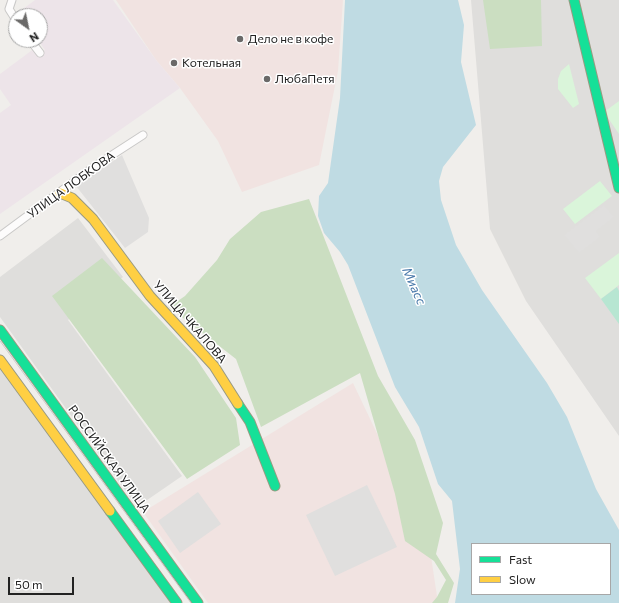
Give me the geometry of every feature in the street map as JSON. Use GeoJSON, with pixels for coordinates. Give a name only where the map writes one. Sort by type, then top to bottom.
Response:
{"type":"FeatureCollection","features":[{"type":"Feature","properties":{"kind":"main road"},"geometry":{"type":"LineString","coordinates":[[574,0],[619,188]]}},
{"type":"Feature","properties":{"kind":"main road","name":"УЛИЦА ЧКАЛОВА"},"geometry":{"type":"LineString","coordinates":[[60,193],[72,198],[93,219],[150,296],[214,366],[250,422],[275,486]]}},
{"type":"Feature","properties":{"kind":"main road","name":"РОССИЙСКАЯ УЛИЦА"},"geometry":{"type":"LineString","coordinates":[[0,330],[198,603]]}},
{"type":"Feature","properties":{"kind":"main road"},"geometry":{"type":"LineString","coordinates":[[0,360],[178,603]]}},
{"type":"Feature","properties":{"kind":"main road"},"geometry":{"type":"LineString","coordinates":[[152,568],[165,558]]}},
{"type":"Feature","properties":{"kind":"street"},"geometry":{"type":"LineString","coordinates":[[36,48],[40,53]]}},
{"type":"Feature","properties":{"kind":"street","name":"УЛИЦА ЛОБКОВА"},"geometry":{"type":"LineString","coordinates":[[0,236],[92,168],[143,135]]}},
{"type":"Feature","properties":{"kind":"shaded area"},"geometry":{"type":"Polygon","coordinates":[[[35,0],[113,0],[156,60],[180,88],[0,214],[0,113],[11,105],[0,89],[0,74],[35,48],[40,53],[45,50],[44,48],[48,48],[48,8],[24,8],[35,0]]]}},
{"type":"Feature","properties":{"kind":"shaded area"},"geometry":{"type":"Polygon","coordinates":[[[116,0],[343,0],[338,71],[319,165],[242,192],[218,141],[180,88],[156,60],[116,0]]]}},
{"type":"Feature","properties":{"kind":"shaded area"},"geometry":{"type":"Polygon","coordinates":[[[471,0],[619,0],[619,436],[526,301],[490,229],[471,0]]]}},
{"type":"Feature","properties":{"kind":"shaded area"},"geometry":{"type":"Polygon","coordinates":[[[122,155],[149,218],[148,232],[125,248],[76,186],[122,155]]]}},
{"type":"Feature","properties":{"kind":"shaded area"},"geometry":{"type":"Polygon","coordinates":[[[604,205],[614,217],[596,231],[600,237],[579,253],[564,235],[604,205]]]}},
{"type":"Feature","properties":{"kind":"shaded area"},"geometry":{"type":"Polygon","coordinates":[[[78,218],[123,277],[68,320],[182,476],[137,507],[0,317],[0,277],[78,218]]]}},
{"type":"Feature","properties":{"kind":"shaded area"},"geometry":{"type":"Polygon","coordinates":[[[0,368],[173,603],[0,603],[0,368]]]}},
{"type":"Feature","properties":{"kind":"shaded area"},"geometry":{"type":"Polygon","coordinates":[[[353,383],[429,543],[438,603],[208,603],[143,512],[353,383]]]}},
{"type":"Feature","properties":{"kind":"shaded area"},"geometry":{"type":"Polygon","coordinates":[[[367,485],[397,547],[335,576],[306,515],[367,485]]]}},
{"type":"Feature","properties":{"kind":"shaded area"},"geometry":{"type":"Polygon","coordinates":[[[198,492],[221,524],[180,553],[158,521],[198,492]]]}},
{"type":"Feature","properties":{"kind":"green space"},"geometry":{"type":"Polygon","coordinates":[[[483,0],[541,0],[542,46],[490,49],[483,0]]]}},
{"type":"Feature","properties":{"kind":"green space"},"geometry":{"type":"Polygon","coordinates":[[[569,64],[579,104],[573,108],[558,89],[558,79],[561,71],[569,64]]]}},
{"type":"Feature","properties":{"kind":"green space"},"geometry":{"type":"Polygon","coordinates":[[[619,101],[619,134],[604,112],[619,101]]]}},
{"type":"Feature","properties":{"kind":"green space"},"geometry":{"type":"Polygon","coordinates":[[[600,181],[612,196],[575,224],[563,209],[600,181]]]}},
{"type":"Feature","properties":{"kind":"green space"},"geometry":{"type":"Polygon","coordinates":[[[309,199],[378,376],[415,440],[443,523],[436,554],[454,583],[448,603],[432,603],[446,580],[434,561],[405,541],[395,494],[360,373],[261,427],[236,359],[169,307],[185,296],[217,260],[230,239],[261,212],[309,199]]]}},
{"type":"Feature","properties":{"kind":"green space"},"geometry":{"type":"Polygon","coordinates":[[[619,253],[619,285],[601,299],[585,278],[619,253]]]}},
{"type":"Feature","properties":{"kind":"green space"},"geometry":{"type":"Polygon","coordinates":[[[102,258],[195,357],[236,418],[240,445],[187,479],[52,296],[102,258]]]}},
{"type":"Feature","properties":{"kind":"green space"},"geometry":{"type":"Polygon","coordinates":[[[617,287],[619,291],[619,324],[601,299],[617,287]]]}},
{"type":"Feature","properties":{"kind":"water","name":"Миасс"},"geometry":{"type":"Polygon","coordinates":[[[345,0],[458,0],[464,25],[461,62],[476,125],[443,167],[439,181],[441,200],[456,245],[482,290],[547,383],[567,417],[596,489],[619,530],[619,603],[455,603],[460,569],[452,501],[438,484],[419,427],[395,387],[348,265],[340,252],[324,233],[318,216],[319,196],[328,183],[340,98],[345,0]]]}},
{"type":"Feature","properties":{"kind":"tram line"},"geometry":{"type":"LineString","coordinates":[[0,341],[191,603]]}},
{"type":"Feature","properties":{"kind":"traffic: fast"},"geometry":{"type":"LineString","coordinates":[[574,0],[619,188]]}},
{"type":"Feature","properties":{"kind":"traffic: fast"},"geometry":{"type":"LineString","coordinates":[[0,330],[198,603]]}},
{"type":"Feature","properties":{"kind":"traffic: fast"},"geometry":{"type":"LineString","coordinates":[[238,404],[250,422],[275,486]]}},
{"type":"Feature","properties":{"kind":"traffic: fast"},"geometry":{"type":"LineString","coordinates":[[110,511],[177,603]]}},
{"type":"Feature","properties":{"kind":"traffic: slow"},"geometry":{"type":"LineString","coordinates":[[60,193],[72,198],[93,219],[150,296],[214,366],[238,404]]}},
{"type":"Feature","properties":{"kind":"traffic: slow"},"geometry":{"type":"LineString","coordinates":[[0,360],[110,511]]}},
{"type":"Feature","properties":{"kind":"place","name":"Дело не в кофе"},"geometry":{"type":"Point","coordinates":[240,39]}},
{"type":"Feature","properties":{"kind":"place","name":"Котельная"},"geometry":{"type":"Point","coordinates":[174,63]}},
{"type":"Feature","properties":{"kind":"place","name":"ЛюбаПетя"},"geometry":{"type":"Point","coordinates":[267,79]}}]}
